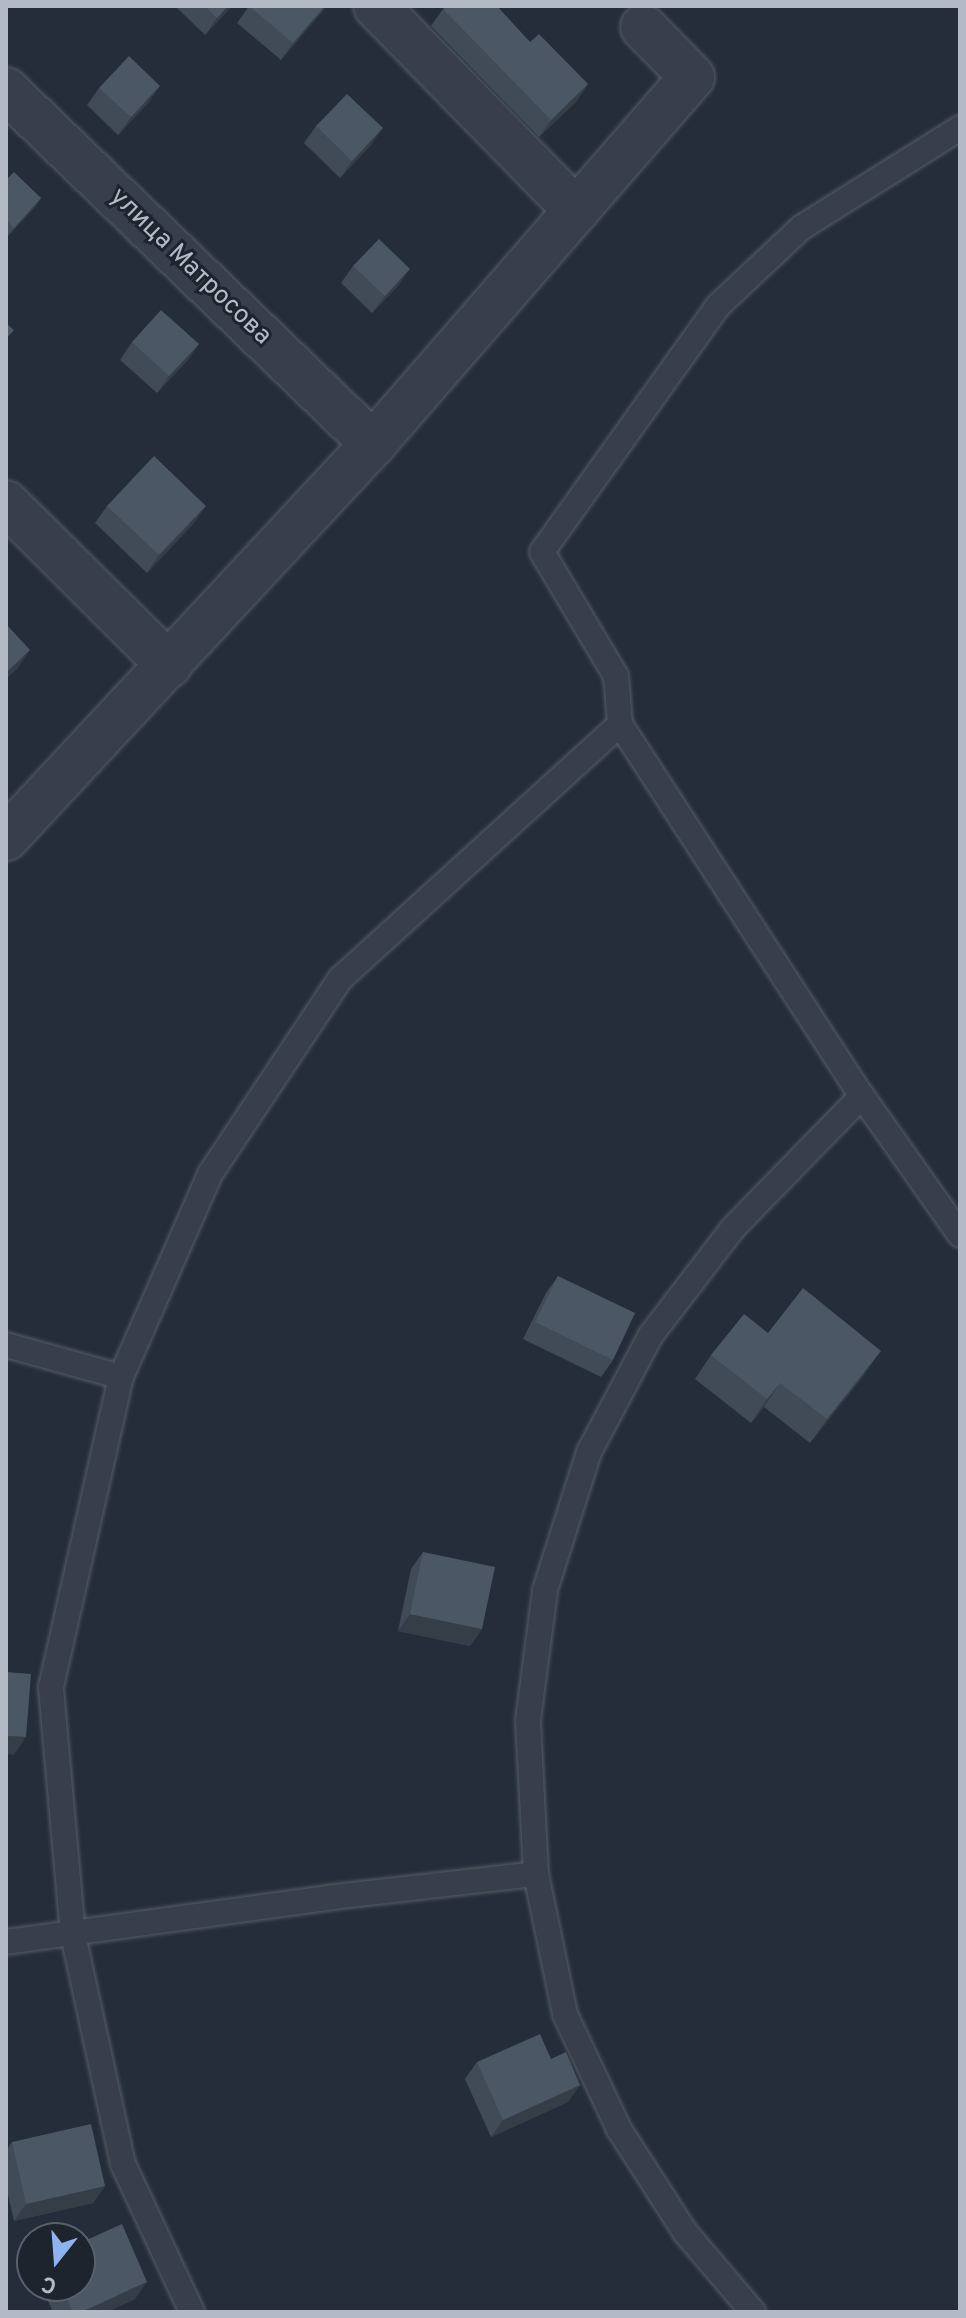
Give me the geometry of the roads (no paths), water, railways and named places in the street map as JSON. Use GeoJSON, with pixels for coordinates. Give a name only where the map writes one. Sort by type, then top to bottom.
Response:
{"type":"FeatureCollection","features":[{"type":"Feature","properties":{"kind":"street"},"geometry":{"type":"LineString","coordinates":[[376,6],[576,210]]}},
{"type":"Feature","properties":{"kind":"street"},"geometry":{"type":"LineString","coordinates":[[6,838],[373,444],[692,77],[643,27]]}},
{"type":"Feature","properties":{"kind":"street","name":"улица Матросова"},"geometry":{"type":"LineString","coordinates":[[6,90],[373,444]]}},
{"type":"Feature","properties":{"kind":"street"},"geometry":{"type":"LineString","coordinates":[[6,503],[169,665]]}},
{"type":"Feature","properties":{"kind":"lane"},"geometry":{"type":"LineString","coordinates":[[960,128],[802,227],[718,306],[542,552],[616,676],[620,724],[862,1096],[960,1235]]}},
{"type":"Feature","properties":{"kind":"lane"},"geometry":{"type":"LineString","coordinates":[[192,2312],[123,2164],[73,1935],[51,1687],[121,1377],[210,1174],[340,979],[620,724]]}},
{"type":"Feature","properties":{"kind":"lane"},"geometry":{"type":"LineString","coordinates":[[753,2312],[685,2232],[619,2129],[565,2014],[536,1874],[528,1720],[545,1590],[589,1452],[651,1335],[724,1239],[862,1096]]}},
{"type":"Feature","properties":{"kind":"lane"},"geometry":{"type":"LineString","coordinates":[[6,1345],[121,1377]]}},
{"type":"Feature","properties":{"kind":"lane"},"geometry":{"type":"LineString","coordinates":[[6,1942],[333,1897],[536,1874]]}}]}
